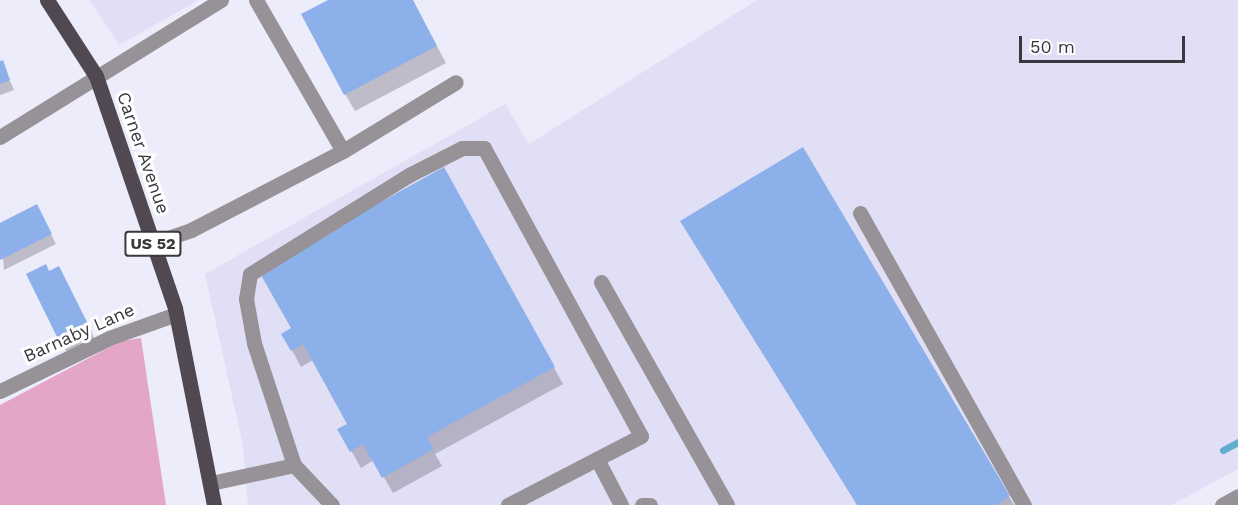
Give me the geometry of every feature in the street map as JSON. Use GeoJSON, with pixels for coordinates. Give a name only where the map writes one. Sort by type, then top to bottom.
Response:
{"type":"FeatureCollection","features":[{"type":"Feature","properties":{"kind":"main road","name":"Carner Avenue"},"geometry":{"type":"LineString","coordinates":[[47,0],[96,76],[153,243],[176,314],[214,505]]}},
{"type":"Feature","properties":{"kind":"street"},"geometry":{"type":"LineString","coordinates":[[0,137],[221,0]]}},
{"type":"Feature","properties":{"kind":"street"},"geometry":{"type":"LineString","coordinates":[[256,0],[343,151]]}},
{"type":"Feature","properties":{"kind":"street"},"geometry":{"type":"LineString","coordinates":[[153,243],[191,230],[343,151],[456,82]]}},
{"type":"Feature","properties":{"kind":"street"},"geometry":{"type":"LineString","coordinates":[[332,505],[294,465],[254,343],[246,299],[250,274],[462,148],[484,148],[641,436],[508,505]]}},
{"type":"Feature","properties":{"kind":"street"},"geometry":{"type":"LineString","coordinates":[[860,213],[1024,505]]}},
{"type":"Feature","properties":{"kind":"street"},"geometry":{"type":"LineString","coordinates":[[601,282],[727,505]]}},
{"type":"Feature","properties":{"kind":"street","name":"Barnaby Lane"},"geometry":{"type":"LineString","coordinates":[[0,391],[109,338],[176,314]]}},
{"type":"Feature","properties":{"kind":"street"},"geometry":{"type":"LineString","coordinates":[[597,459],[621,505]]}},
{"type":"Feature","properties":{"kind":"street"},"geometry":{"type":"LineString","coordinates":[[211,483],[294,465]]}},
{"type":"Feature","properties":{"kind":"street"},"geometry":{"type":"LineString","coordinates":[[1222,505],[1238,496]]}},
{"type":"Feature","properties":{"kind":"street"},"geometry":{"type":"LineString","coordinates":[[642,505],[650,505]]}},
{"type":"Feature","properties":{"kind":"shaded area"},"geometry":{"type":"Polygon","coordinates":[[[89,0],[199,0],[119,45],[89,0]]]}},
{"type":"Feature","properties":{"kind":"shaded area"},"geometry":{"type":"Polygon","coordinates":[[[757,0],[1238,0],[1238,469],[1172,505],[248,505],[243,446],[205,274],[505,104],[529,144],[757,0]]]}},
{"type":"Feature","properties":{"kind":"shaded area"},"geometry":{"type":"Polygon","coordinates":[[[141,338],[166,505],[0,505],[0,405],[121,341],[141,338]]]}},
{"type":"Feature","properties":{"kind":"building"},"geometry":{"type":"Polygon","coordinates":[[[328,0],[413,0],[437,46],[344,95],[301,14],[328,0]]]}},
{"type":"Feature","properties":{"kind":"building"},"geometry":{"type":"Polygon","coordinates":[[[3,60],[10,80],[0,84],[0,61],[3,60]]]}},
{"type":"Feature","properties":{"kind":"building"},"geometry":{"type":"Polygon","coordinates":[[[803,147],[1010,496],[996,505],[857,505],[680,221],[803,147]]]}},
{"type":"Feature","properties":{"kind":"building"},"geometry":{"type":"Polygon","coordinates":[[[444,167],[555,367],[427,437],[434,449],[382,478],[363,444],[350,452],[337,429],[347,424],[303,344],[291,351],[281,334],[291,328],[258,270],[444,167]]]}},
{"type":"Feature","properties":{"kind":"building"},"geometry":{"type":"Polygon","coordinates":[[[37,204],[52,234],[0,260],[0,223],[37,204]]]}},
{"type":"Feature","properties":{"kind":"building"},"geometry":{"type":"Polygon","coordinates":[[[46,264],[49,271],[59,266],[92,332],[62,347],[26,274],[46,264]]]}},
{"type":"Feature","properties":{"kind":"waterway"},"geometry":{"type":"LineString","coordinates":[[1223,450],[1238,442]]}}]}
